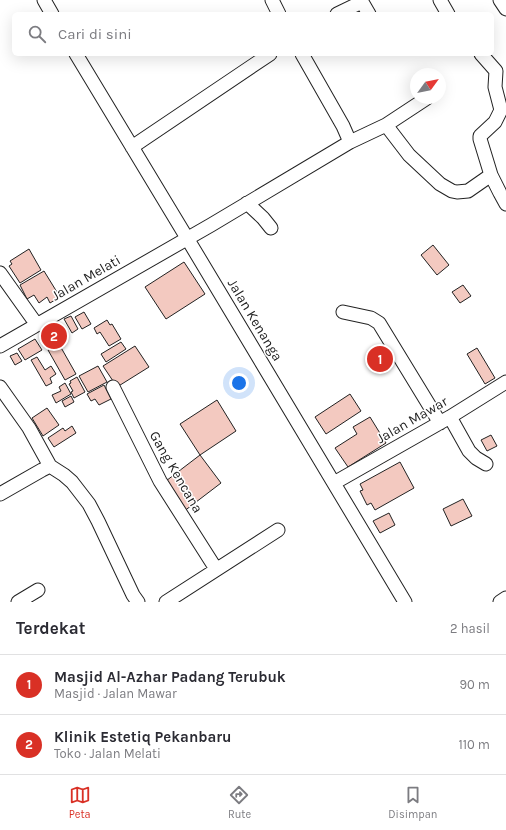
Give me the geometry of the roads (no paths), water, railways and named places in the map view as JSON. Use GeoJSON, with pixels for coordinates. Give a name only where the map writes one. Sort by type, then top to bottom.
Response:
{"type":"FeatureCollection","features":[{"type":"Feature","properties":{"kind":"street"},"geometry":{"type":"LineString","coordinates":[[44,0],[51,12]]}},
{"type":"Feature","properties":{"kind":"street"},"geometry":{"type":"LineString","coordinates":[[272,0],[278,12]]}},
{"type":"Feature","properties":{"kind":"street"},"geometry":{"type":"LineString","coordinates":[[440,0],[447,12]]}},
{"type":"Feature","properties":{"kind":"street"},"geometry":{"type":"LineString","coordinates":[[500,0],[506,9]]}},
{"type":"Feature","properties":{"kind":"street"},"geometry":{"type":"LineString","coordinates":[[341,12],[364,1],[368,12]]}},
{"type":"Feature","properties":{"kind":"street","name":"Jalan Kenanga"},"geometry":{"type":"LineString","coordinates":[[77,56],[405,602]]}},
{"type":"Feature","properties":{"kind":"street"},"geometry":{"type":"LineString","coordinates":[[132,147],[267,56]]}},
{"type":"Feature","properties":{"kind":"street"},"geometry":{"type":"LineString","coordinates":[[303,56],[343,126],[350,142]]}},
{"type":"Feature","properties":{"kind":"street"},"geometry":{"type":"LineString","coordinates":[[485,56],[501,68],[495,87],[501,110],[495,122],[480,136],[480,139],[491,175],[506,204]]}},
{"type":"Feature","properties":{"kind":"street","name":"Jalan Melati"},"geometry":{"type":"LineString","coordinates":[[0,346],[350,142],[386,125],[418,104]]}},
{"type":"Feature","properties":{"kind":"street"},"geometry":{"type":"LineString","coordinates":[[386,125],[409,155],[440,184],[452,191],[468,191],[491,175]]}},
{"type":"Feature","properties":{"kind":"street"},"geometry":{"type":"LineString","coordinates":[[247,203],[271,228]]}},
{"type":"Feature","properties":{"kind":"street"},"geometry":{"type":"LineString","coordinates":[[0,273],[37,325]]}},
{"type":"Feature","properties":{"kind":"street"},"geometry":{"type":"LineString","coordinates":[[343,312],[371,318],[379,323],[445,420],[469,451],[476,458],[486,464]]}},
{"type":"Feature","properties":{"kind":"street","name":"Jalan Mawar"},"geometry":{"type":"LineString","coordinates":[[334,484],[445,420],[506,382]]}},
{"type":"Feature","properties":{"kind":"street"},"geometry":{"type":"LineString","coordinates":[[0,387],[29,428],[50,466],[72,482],[89,504],[138,602]]}},
{"type":"Feature","properties":{"kind":"street","name":"Gang Kencana"},"geometry":{"type":"LineString","coordinates":[[113,387],[160,481],[216,569]]}},
{"type":"Feature","properties":{"kind":"street"},"geometry":{"type":"LineString","coordinates":[[0,494],[50,466]]}},
{"type":"Feature","properties":{"kind":"street"},"geometry":{"type":"LineString","coordinates":[[166,602],[278,530]]}},
{"type":"Feature","properties":{"kind":"street"},"geometry":{"type":"LineString","coordinates":[[18,602],[38,590]]}},
{"type":"Feature","properties":{"kind":"street"},"geometry":{"type":"LineString","coordinates":[[500,602],[506,598]]}},
{"type":"Feature","properties":{"kind":"place","name":"Klinik Estetiq Pekanbaru"},"geometry":{"type":"Point","coordinates":[54,336]}},
{"type":"Feature","properties":{"kind":"place","name":"Masjid Al-Azhar Padang Terubuk"},"geometry":{"type":"Point","coordinates":[380,359]}}]}
